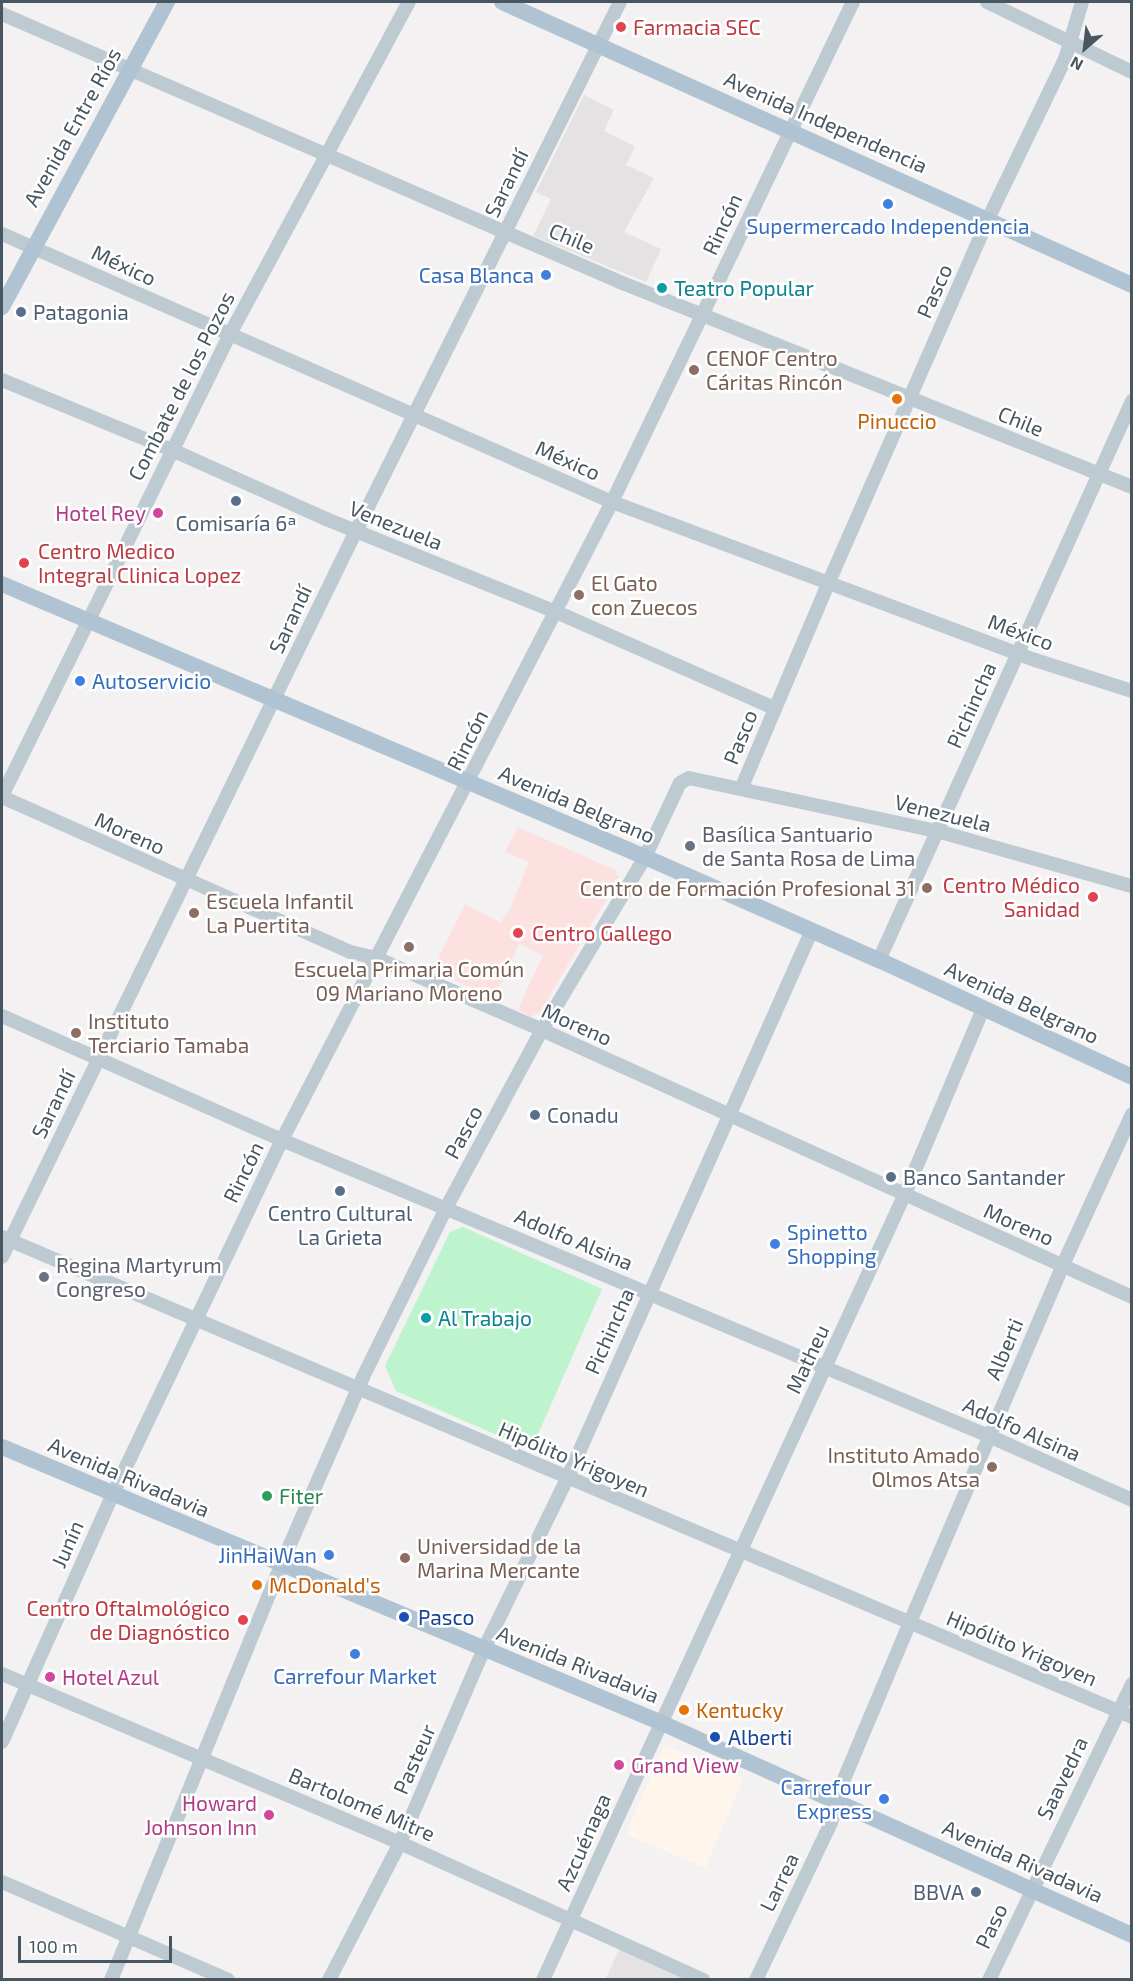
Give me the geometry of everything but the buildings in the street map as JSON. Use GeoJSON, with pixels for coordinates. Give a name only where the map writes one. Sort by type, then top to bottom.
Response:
{"type":"FeatureCollection","features":[{"type":"Feature","properties":{"kind":"main road","name":"Avenida Entre Ríos"},"geometry":{"type":"LineString","coordinates":[[2,307],[32,247],[167,2]]}},
{"type":"Feature","properties":{"kind":"main road","name":"Avenida Independencia"},"geometry":{"type":"LineString","coordinates":[[502,2],[790,129],[1131,285]]}},
{"type":"Feature","properties":{"kind":"main road","name":"Avenida Belgrano"},"geometry":{"type":"LineString","coordinates":[[2,584],[645,856],[879,960],[1131,1077]]}},
{"type":"Feature","properties":{"kind":"main road","name":"Avenida Rivadavia"},"geometry":{"type":"LineString","coordinates":[[2,1447],[662,1722],[1131,1935]]}},
{"type":"Feature","properties":{"kind":"street","name":"Combate de los Pozos"},"geometry":{"type":"LineString","coordinates":[[2,797],[87,620],[229,336],[409,2]]}},
{"type":"Feature","properties":{"kind":"street","name":"Sarandí"},"geometry":{"type":"LineString","coordinates":[[2,1257],[5,1239],[98,1058],[356,531],[620,2]]}},
{"type":"Feature","properties":{"kind":"street","name":"Rincón"},"geometry":{"type":"LineString","coordinates":[[113,1494],[282,1140],[612,502],[853,2]]}},
{"type":"Feature","properties":{"kind":"street"},"geometry":{"type":"LineString","coordinates":[[987,2],[1131,72]]}},
{"type":"Feature","properties":{"kind":"street","name":"Pasco"},"geometry":{"type":"LineString","coordinates":[[111,1980],[281,1565],[358,1390],[446,1208],[542,1030],[645,856],[680,783],[689,778],[741,789],[774,708],[988,219],[1071,44],[1082,2]]}},
{"type":"Feature","properties":{"kind":"street","name":"Chile"},"geometry":{"type":"LineString","coordinates":[[2,14],[702,316],[1131,487]]}},
{"type":"Feature","properties":{"kind":"street","name":"México"},"geometry":{"type":"LineString","coordinates":[[2,234],[229,336],[415,414],[612,502],[1017,654],[1131,691]]}},
{"type":"Feature","properties":{"kind":"street","name":"Venezuela"},"geometry":{"type":"LineString","coordinates":[[2,380],[171,450],[356,531],[554,611],[774,708]]}},
{"type":"Feature","properties":{"kind":"street","name":"Pichincha"},"geometry":{"type":"LineString","coordinates":[[879,960],[1100,475],[1131,401]]}},
{"type":"Feature","properties":{"kind":"street","name":"Venezuela"},"geometry":{"type":"LineString","coordinates":[[741,789],[937,831],[1131,886]]}},
{"type":"Feature","properties":{"kind":"street","name":"Moreno"},"geometry":{"type":"LineString","coordinates":[[2,797],[350,952],[376,958],[542,1030],[1062,1268],[1131,1297]]}},
{"type":"Feature","properties":{"kind":"street","name":"Pichincha"},"geometry":{"type":"LineString","coordinates":[[484,1649],[567,1479],[648,1293],[812,930]]}},
{"type":"Feature","properties":{"kind":"street","name":"Matheu"},"geometry":{"type":"LineString","coordinates":[[662,1722],[904,1196],[983,1009]]}},
{"type":"Feature","properties":{"kind":"street","name":"Adolfo Alsina"},"geometry":{"type":"LineString","coordinates":[[2,1016],[282,1140],[989,1436],[1131,1500]]}},
{"type":"Feature","properties":{"kind":"street","name":"Alberti"},"geometry":{"type":"LineString","coordinates":[[836,1802],[989,1436],[1131,1114]]}},
{"type":"Feature","properties":{"kind":"street","name":"Hipólito Yrigoyen"},"geometry":{"type":"LineString","coordinates":[[5,1239],[567,1479],[910,1622],[1131,1718]]}},
{"type":"Feature","properties":{"kind":"street","name":"Junín"},"geometry":{"type":"LineString","coordinates":[[2,1742],[113,1494]]}},
{"type":"Feature","properties":{"kind":"street","name":"Pasteur"},"geometry":{"type":"LineString","coordinates":[[329,1980],[399,1843],[484,1649]]}},
{"type":"Feature","properties":{"kind":"street","name":"Bartolomé Mitre"},"geometry":{"type":"LineString","coordinates":[[2,1674],[399,1843],[703,1980]]}},
{"type":"Feature","properties":{"kind":"street","name":"Saavedra"},"geometry":{"type":"LineString","coordinates":[[1031,1890],[1131,1684]]}},
{"type":"Feature","properties":{"kind":"street","name":"Azcuénaga"},"geometry":{"type":"LineString","coordinates":[[543,1980],[662,1722]]}},
{"type":"Feature","properties":{"kind":"street","name":"Larrea"},"geometry":{"type":"LineString","coordinates":[[756,1980],[831,1823],[836,1802]]}},
{"type":"Feature","properties":{"kind":"street"},"geometry":{"type":"LineString","coordinates":[[2,1882],[228,1980]]}},
{"type":"Feature","properties":{"kind":"street","name":"Paso"},"geometry":{"type":"LineString","coordinates":[[989,1980],[1031,1890]]}},
{"type":"Feature","properties":{"kind":"shaded area"},"geometry":{"type":"Polygon","coordinates":[[[584,95],[614,110],[604,131],[635,146],[626,165],[654,178],[624,232],[661,249],[646,282],[533,236],[551,199],[536,192],[584,95]]]}},
{"type":"Feature","properties":{"kind":"shaded area","name":"Centro Gallego"},"geometry":{"type":"Polygon","coordinates":[[[518,827],[615,870],[619,878],[540,1012],[530,1017],[518,1009],[543,955],[519,944],[494,998],[432,970],[465,904],[500,922],[509,911],[529,862],[505,852],[518,827]]]}},
{"type":"Feature","properties":{"kind":"shaded area"},"geometry":{"type":"Polygon","coordinates":[[[664,1745],[743,1779],[705,1868],[626,1834],[664,1745]]]}},
{"type":"Feature","properties":{"kind":"shaded area"},"geometry":{"type":"Polygon","coordinates":[[[620,1948],[686,1980],[605,1980],[620,1948]]]}},
{"type":"Feature","properties":{"kind":"green space"},"geometry":{"type":"Polygon","coordinates":[[[463,1227],[602,1289],[531,1450],[396,1391],[385,1366],[450,1232],[463,1227]]]}},
{"type":"Feature","properties":{"kind":"place","name":"Farmacia SEC"},"geometry":{"type":"Point","coordinates":[621,27]}},
{"type":"Feature","properties":{"kind":"place","name":"Supermercado Independencia"},"geometry":{"type":"Point","coordinates":[888,204]}},
{"type":"Feature","properties":{"kind":"place","name":"Casa Blanca"},"geometry":{"type":"Point","coordinates":[546,275]}},
{"type":"Feature","properties":{"kind":"place","name":"Teatro Popular"},"geometry":{"type":"Point","coordinates":[662,288]}},
{"type":"Feature","properties":{"kind":"place","name":"Patagonia"},"geometry":{"type":"Point","coordinates":[21,312]}},
{"type":"Feature","properties":{"kind":"place","name":"CENOF Centro Cáritas Rincón"},"geometry":{"type":"Point","coordinates":[694,370]}},
{"type":"Feature","properties":{"kind":"place","name":"Pinuccio"},"geometry":{"type":"Point","coordinates":[897,399]}},
{"type":"Feature","properties":{"kind":"place","name":"Comisaría 6ª"},"geometry":{"type":"Point","coordinates":[236,501]}},
{"type":"Feature","properties":{"kind":"place","name":"Hotel Rey"},"geometry":{"type":"Point","coordinates":[158,513]}},
{"type":"Feature","properties":{"kind":"place","name":"Centro Medico Integral Clinica Lopez"},"geometry":{"type":"Point","coordinates":[24,563]}},
{"type":"Feature","properties":{"kind":"place","name":"El Gato con Zuecos"},"geometry":{"type":"Point","coordinates":[579,595]}},
{"type":"Feature","properties":{"kind":"place","name":"Autoservicio"},"geometry":{"type":"Point","coordinates":[80,681]}},
{"type":"Feature","properties":{"kind":"place","name":"Basílica Santuario de Santa Rosa de Lima"},"geometry":{"type":"Point","coordinates":[690,846]}},
{"type":"Feature","properties":{"kind":"place","name":"Centro de Formación Profesional 31"},"geometry":{"type":"Point","coordinates":[927,888]}},
{"type":"Feature","properties":{"kind":"place","name":"Centro Médico Sanidad"},"geometry":{"type":"Point","coordinates":[1093,897]}},
{"type":"Feature","properties":{"kind":"place","name":"Escuela Infantil La Puertita"},"geometry":{"type":"Point","coordinates":[194,913]}},
{"type":"Feature","properties":{"kind":"place","name":"Centro Gallego"},"geometry":{"type":"Point","coordinates":[518,933]}},
{"type":"Feature","properties":{"kind":"place","name":"Escuela Primaria Común 09 Mariano Moreno"},"geometry":{"type":"Point","coordinates":[409,947]}},
{"type":"Feature","properties":{"kind":"place","name":"Instituto Terciario Tamaba"},"geometry":{"type":"Point","coordinates":[76,1033]}},
{"type":"Feature","properties":{"kind":"place","name":"Conadu"},"geometry":{"type":"Point","coordinates":[535,1115]}},
{"type":"Feature","properties":{"kind":"place","name":"Banco Santander"},"geometry":{"type":"Point","coordinates":[891,1177]}},
{"type":"Feature","properties":{"kind":"place","name":"Centro Cultural La Grieta"},"geometry":{"type":"Point","coordinates":[340,1191]}},
{"type":"Feature","properties":{"kind":"place","name":"Spinetto Shopping"},"geometry":{"type":"Point","coordinates":[775,1244]}},
{"type":"Feature","properties":{"kind":"place","name":"Regina Martyrum Congreso"},"geometry":{"type":"Point","coordinates":[44,1277]}},
{"type":"Feature","properties":{"kind":"place","name":"Al Trabajo"},"geometry":{"type":"Point","coordinates":[426,1318]}},
{"type":"Feature","properties":{"kind":"place","name":"Instituto Amado Olmos Atsa"},"geometry":{"type":"Point","coordinates":[992,1467]}},
{"type":"Feature","properties":{"kind":"place","name":"Fiter"},"geometry":{"type":"Point","coordinates":[267,1496]}},
{"type":"Feature","properties":{"kind":"place","name":"JinHaiWan"},"geometry":{"type":"Point","coordinates":[329,1555]}},
{"type":"Feature","properties":{"kind":"place","name":"Universidad de la Marina Mercante"},"geometry":{"type":"Point","coordinates":[405,1558]}},
{"type":"Feature","properties":{"kind":"place","name":"McDonald's"},"geometry":{"type":"Point","coordinates":[257,1585]}},
{"type":"Feature","properties":{"kind":"place","name":"Pasco"},"geometry":{"type":"Point","coordinates":[404,1617]}},
{"type":"Feature","properties":{"kind":"place","name":"Centro Oftalmológico de Diagnóstico"},"geometry":{"type":"Point","coordinates":[243,1620]}},
{"type":"Feature","properties":{"kind":"place","name":"Carrefour Market"},"geometry":{"type":"Point","coordinates":[355,1654]}},
{"type":"Feature","properties":{"kind":"place","name":"Hotel Azul"},"geometry":{"type":"Point","coordinates":[50,1677]}},
{"type":"Feature","properties":{"kind":"place","name":"Kentucky"},"geometry":{"type":"Point","coordinates":[684,1710]}},
{"type":"Feature","properties":{"kind":"place","name":"Alberti"},"geometry":{"type":"Point","coordinates":[715,1737]}},
{"type":"Feature","properties":{"kind":"place","name":"Grand View"},"geometry":{"type":"Point","coordinates":[619,1765]}},
{"type":"Feature","properties":{"kind":"place","name":"Carrefour Express"},"geometry":{"type":"Point","coordinates":[884,1799]}},
{"type":"Feature","properties":{"kind":"place","name":"Howard Johnson Inn"},"geometry":{"type":"Point","coordinates":[269,1815]}},
{"type":"Feature","properties":{"kind":"place","name":"BBVA"},"geometry":{"type":"Point","coordinates":[976,1892]}}]}
